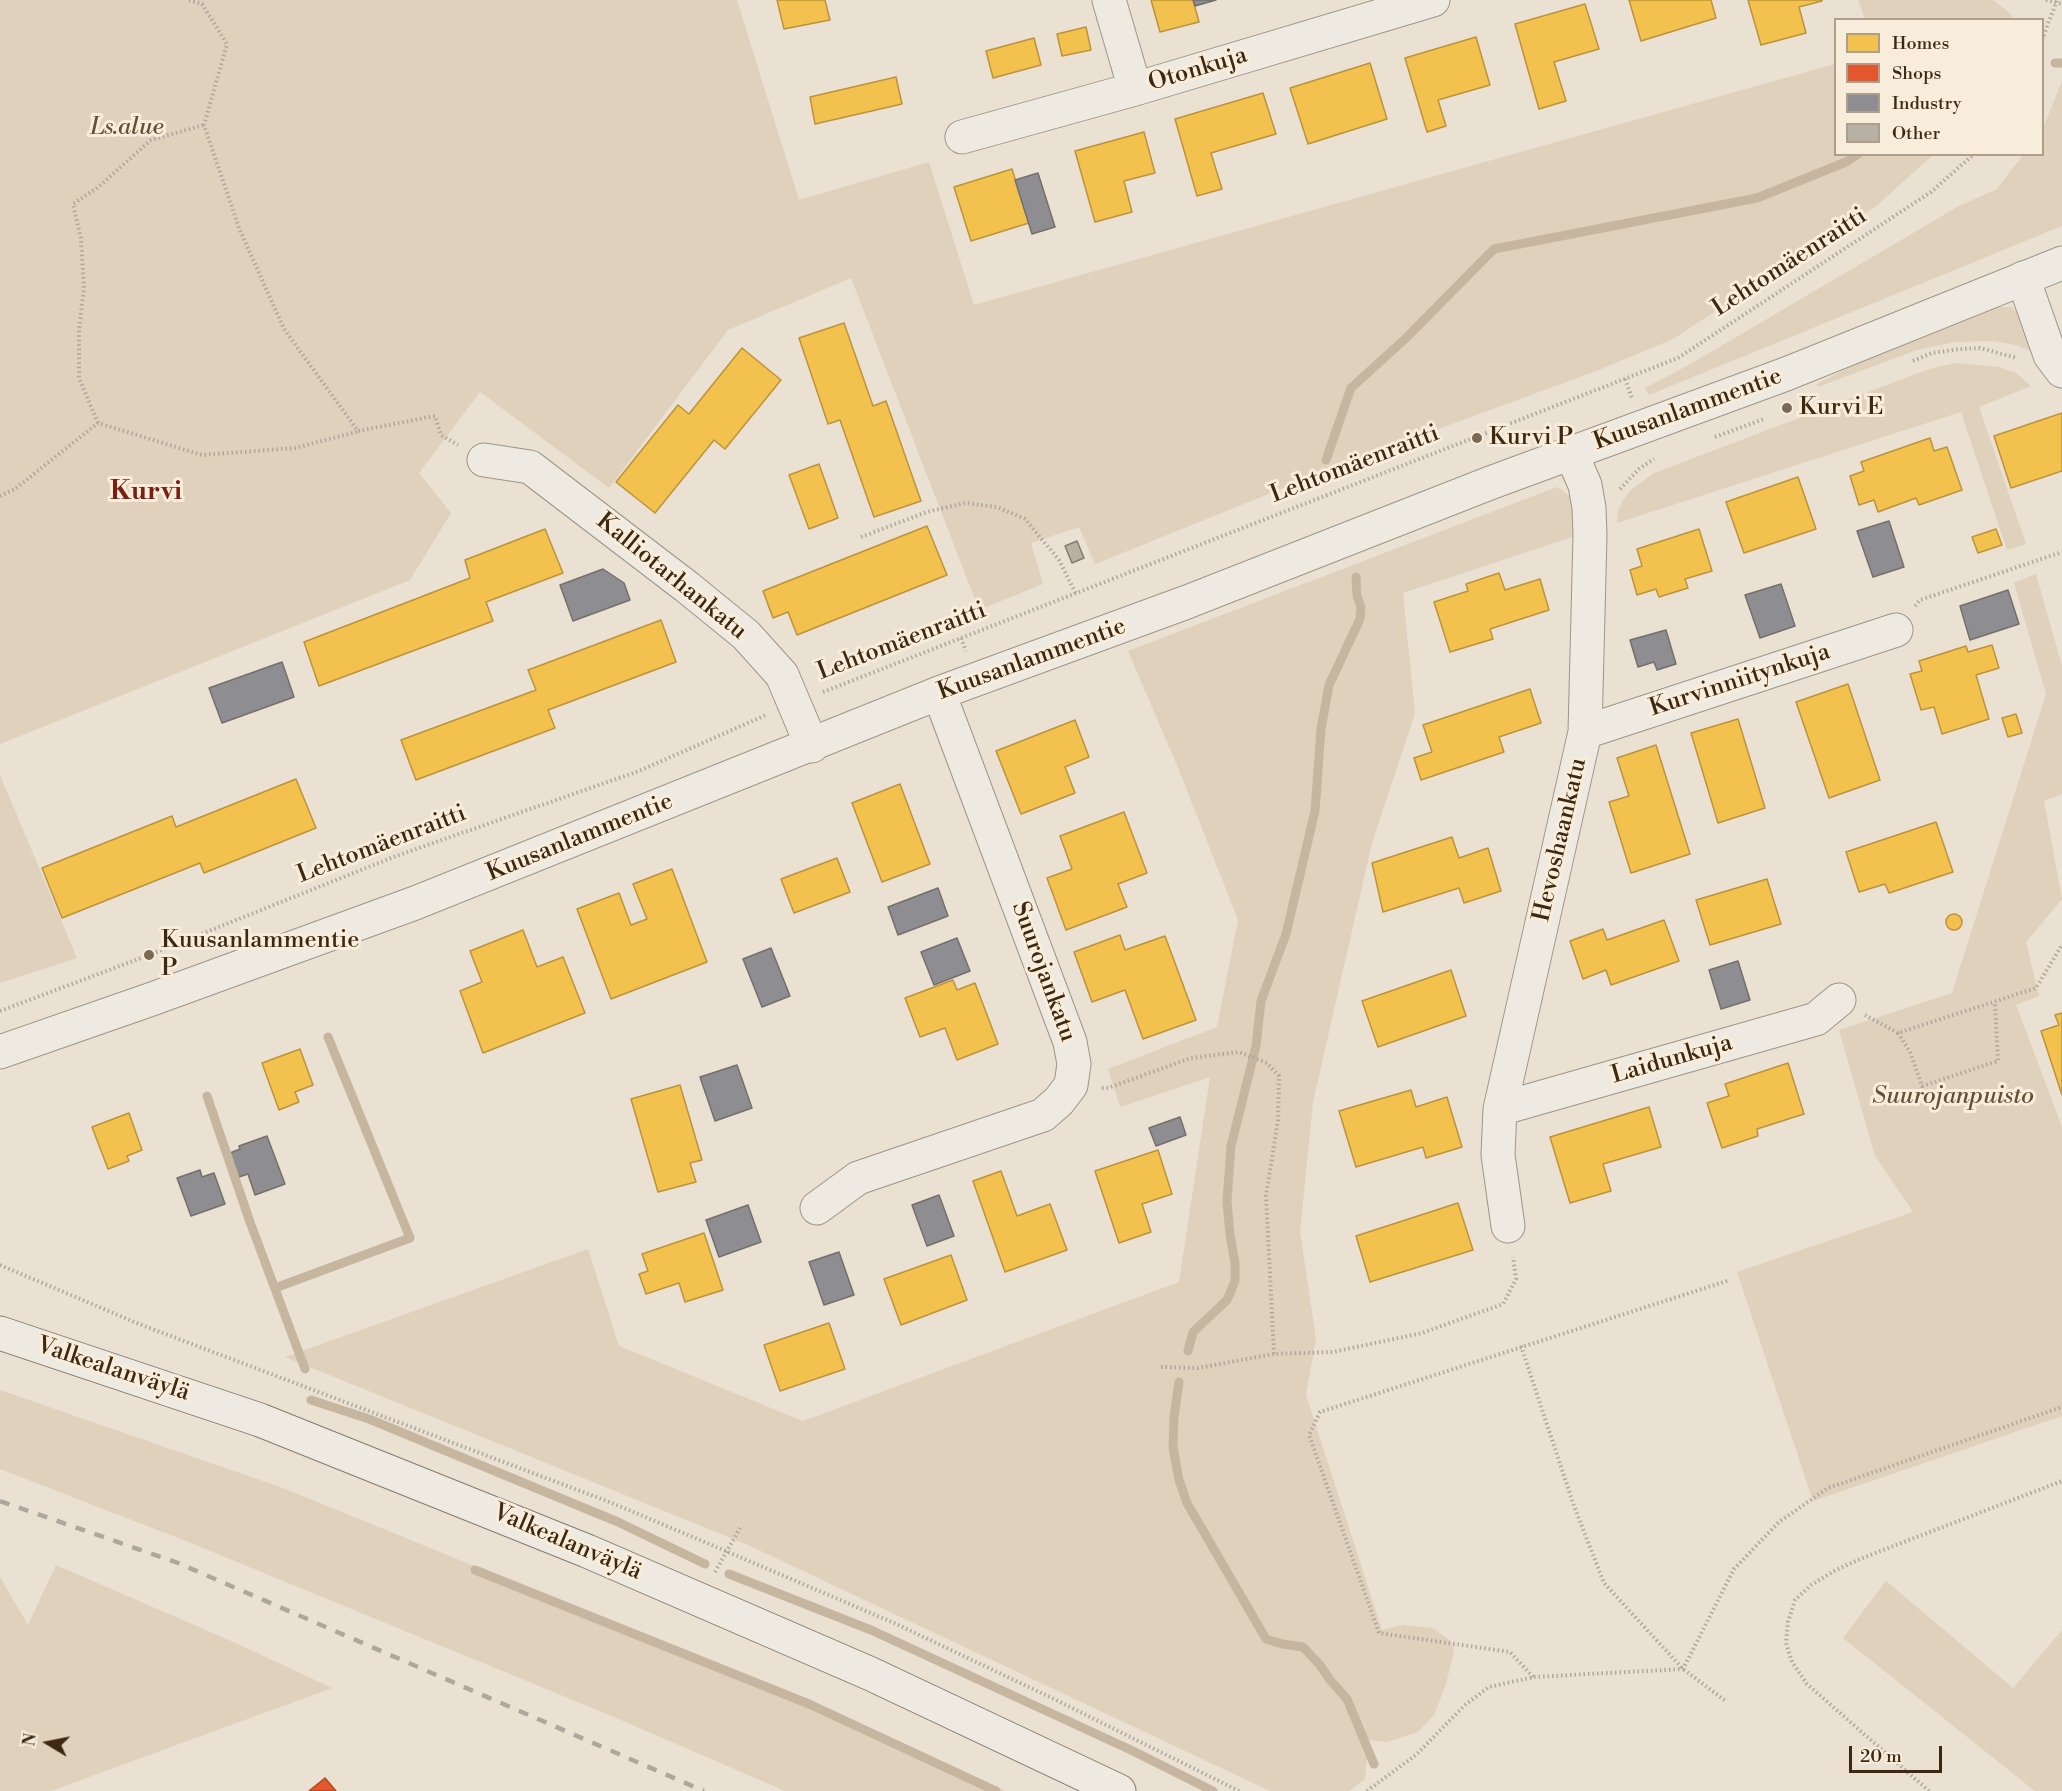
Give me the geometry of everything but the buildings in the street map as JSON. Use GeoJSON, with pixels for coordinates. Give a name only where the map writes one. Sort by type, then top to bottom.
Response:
{"type":"FeatureCollection","features":[{"type":"Feature","properties":{"kind":"street"},"geometry":{"type":"LineString","coordinates":[[1109,0],[1135,88]]}},
{"type":"Feature","properties":{"kind":"street","name":"Otonkuja"},"geometry":{"type":"LineString","coordinates":[[962,137],[1433,0]]}},
{"type":"Feature","properties":{"kind":"street","name":"Kuusanlammentie"},"geometry":{"type":"LineString","coordinates":[[0,1052],[142,1003],[415,903],[812,746],[939,693],[1187,602],[1359,533],[1786,374],[2062,263]]}},
{"type":"Feature","properties":{"kind":"street"},"geometry":{"type":"LineString","coordinates":[[2023,278],[2050,355],[2062,371]]}},
{"type":"Feature","properties":{"kind":"street","name":"Hevoshaankatu"},"geometry":{"type":"LineString","coordinates":[[1508,1226],[1498,1155],[1500,1109],[1585,732],[1588,508],[1585,485],[1571,453]]}},
{"type":"Feature","properties":{"kind":"street","name":"Kalliotarhankatu"},"geometry":{"type":"LineString","coordinates":[[484,460],[530,467],[746,634],[782,675],[812,746]]}},
{"type":"Feature","properties":{"kind":"street","name":"Kurvinniitynkuja"},"geometry":{"type":"LineString","coordinates":[[1585,732],[1896,630]]}},
{"type":"Feature","properties":{"kind":"street","name":"Suurojankatu"},"geometry":{"type":"LineString","coordinates":[[939,693],[1070,1042],[1074,1064],[1071,1085]]}},
{"type":"Feature","properties":{"kind":"street","name":"Laidunkuja"},"geometry":{"type":"LineString","coordinates":[[1500,1109],[1816,1019],[1839,1000]]}},
{"type":"Feature","properties":{"kind":"street"},"geometry":{"type":"LineString","coordinates":[[817,1208],[858,1178],[1043,1115],[1059,1101],[1071,1085]]}},
{"type":"Feature","properties":{"kind":"street","name":"Valkealanväylä"},"geometry":{"type":"LineString","coordinates":[[0,1333],[260,1420],[587,1551],[870,1674],[1119,1791]]}},
{"type":"Feature","properties":{"kind":"path"},"geometry":{"type":"LineString","coordinates":[[189,0],[201,2],[227,44],[204,125],[239,228],[284,328],[358,431]]}},
{"type":"Feature","properties":{"kind":"path"},"geometry":{"type":"LineString","coordinates":[[2046,0],[2062,4]]}},
{"type":"Feature","properties":{"kind":"path"},"geometry":{"type":"LineString","coordinates":[[2044,37],[2056,2]]}},
{"type":"Feature","properties":{"kind":"path"},"geometry":{"type":"LineString","coordinates":[[98,423],[80,378],[79,328],[84,288],[81,239],[73,204],[97,188],[151,140],[204,125]]}},
{"type":"Feature","properties":{"kind":"path","name":"Lehtomäenraitti"},"geometry":{"type":"LineString","coordinates":[[821,693],[1678,358],[1931,192],[1972,156]]}},
{"type":"Feature","properties":{"kind":"path"},"geometry":{"type":"LineString","coordinates":[[1910,362],[1932,353],[1970,348],[2001,352],[2021,360]]}},
{"type":"Feature","properties":{"kind":"path"},"geometry":{"type":"LineString","coordinates":[[1625,379],[1633,401]]}},
{"type":"Feature","properties":{"kind":"path"},"geometry":{"type":"LineString","coordinates":[[98,423],[202,455],[295,448],[358,431],[435,416],[441,435],[484,460]]}},
{"type":"Feature","properties":{"kind":"path"},"geometry":{"type":"LineString","coordinates":[[1714,438],[1767,418]]}},
{"type":"Feature","properties":{"kind":"path"},"geometry":{"type":"LineString","coordinates":[[0,496],[15,489],[98,423]]}},
{"type":"Feature","properties":{"kind":"path"},"geometry":{"type":"LineString","coordinates":[[1588,508],[1612,502],[1639,469],[1658,456]]}},
{"type":"Feature","properties":{"kind":"path"},"geometry":{"type":"LineString","coordinates":[[861,537],[927,512],[965,503],[997,507],[1025,519],[1059,560],[1076,594]]}},
{"type":"Feature","properties":{"kind":"path"},"geometry":{"type":"LineString","coordinates":[[1896,630],[1920,600],[2062,552]]}},
{"type":"Feature","properties":{"kind":"path","name":"Lehtomäenraitti"},"geometry":{"type":"LineString","coordinates":[[0,1011],[149,955],[396,856],[639,771],[776,710]]}},
{"type":"Feature","properties":{"kind":"path"},"geometry":{"type":"LineString","coordinates":[[1898,1033],[2036,988],[2062,945]]}},
{"type":"Feature","properties":{"kind":"path"},"geometry":{"type":"LineString","coordinates":[[1839,1000],[1898,1033],[1910,1052],[1922,1086],[1998,1061],[1995,1002]]}},
{"type":"Feature","properties":{"kind":"path"},"geometry":{"type":"LineString","coordinates":[[1071,1085],[1108,1088],[1191,1058],[1239,1052],[1267,1063],[1279,1076],[1278,1120],[1266,1196],[1274,1354]]}},
{"type":"Feature","properties":{"kind":"path"},"geometry":{"type":"LineString","coordinates":[[1161,1367],[1198,1368],[1274,1354],[1334,1352],[1422,1333],[1503,1304],[1516,1279],[1508,1226]]}},
{"type":"Feature","properties":{"kind":"path"},"geometry":{"type":"LineString","coordinates":[[0,1265],[139,1324],[602,1499],[894,1623],[1239,1791]]}},
{"type":"Feature","properties":{"kind":"path"},"geometry":{"type":"LineString","coordinates":[[1534,1677],[1510,1652],[1378,1633],[1310,1435],[1320,1412],[1730,1280]]}},
{"type":"Feature","properties":{"kind":"path"},"geometry":{"type":"LineString","coordinates":[[1521,1346],[1574,1506],[1604,1584],[1683,1669],[1727,1702]]}},
{"type":"Feature","properties":{"kind":"path"},"geometry":{"type":"LineString","coordinates":[[1683,1669],[1734,1569],[1779,1522],[1812,1499],[1828,1488],[2062,1407]]}},
{"type":"Feature","properties":{"kind":"path"},"geometry":{"type":"LineString","coordinates":[[1929,1791],[1807,1684],[1792,1662],[1786,1643],[1788,1622],[1795,1600],[1811,1585],[1860,1559],[2062,1481]]}},
{"type":"Feature","properties":{"kind":"path"},"geometry":{"type":"LineString","coordinates":[[702,1600],[740,1528]]}},
{"type":"Feature","properties":{"kind":"path"},"geometry":{"type":"LineString","coordinates":[[1367,1791],[1417,1754],[1465,1705],[1490,1687],[1534,1677],[1683,1669]]}},
{"type":"Feature","properties":{"kind":"green space","name":"Ls.alue"},"geometry":{"type":"Polygon","coordinates":[[[0,0],[737,0],[799,200],[929,162],[974,305],[1834,64],[1834,156],[1932,156],[1875,207],[1673,339],[1599,370],[1338,466],[1095,564],[1079,527],[1031,543],[1043,584],[979,610],[851,278],[728,330],[609,488],[480,392],[419,473],[451,513],[410,580],[0,744],[0,0]]]}},
{"type":"Feature","properties":{"kind":"green space"},"geometry":{"type":"Polygon","coordinates":[[[1858,0],[1993,0],[2011,14],[2013,18],[1865,18],[1858,0]]]}},
{"type":"Feature","properties":{"kind":"green space"},"geometry":{"type":"Polygon","coordinates":[[[2062,81],[2062,226],[1649,395],[1645,388],[1687,366],[1959,206],[1997,189],[2022,156],[2044,156],[2044,126],[2062,81]]]}},
{"type":"Feature","properties":{"kind":"green space"},"geometry":{"type":"Polygon","coordinates":[[[2011,307],[2018,312],[2035,353],[2016,345],[1992,341],[1955,342],[1917,350],[1818,387],[1817,384],[1873,355],[1994,308],[2011,307]]]}},
{"type":"Feature","properties":{"kind":"green space"},"geometry":{"type":"Polygon","coordinates":[[[1956,363],[1999,367],[2016,373],[2031,386],[1979,407],[2026,544],[2007,550],[1961,412],[1617,523],[1618,511],[1624,499],[1632,489],[1654,473],[1929,369],[1956,363]]]}},
{"type":"Feature","properties":{"kind":"green space"},"geometry":{"type":"Polygon","coordinates":[[[1557,487],[1572,498],[1575,536],[1403,593],[1415,713],[1372,843],[1313,1102],[1300,1232],[1316,1339],[1306,1395],[1382,1630],[1403,1625],[1432,1628],[1450,1640],[1454,1651],[1446,1684],[1434,1715],[1418,1732],[1387,1742],[1369,1740],[1365,1779],[1349,1791],[1270,1791],[748,1545],[285,1357],[588,1249],[619,1346],[803,1421],[1179,1282],[1210,1077],[1120,1107],[1108,1069],[1217,1027],[1238,920],[1179,770],[1128,651],[1557,487]]]}},
{"type":"Feature","properties":{"kind":"green space","name":"Suurojanpuisto"},"geometry":{"type":"Polygon","coordinates":[[[2036,574],[2062,666],[2062,794],[2044,801],[2062,899],[2026,942],[2039,996],[2016,1005],[2062,1127],[2062,1416],[1813,1501],[1737,1272],[1913,1212],[1875,1156],[1839,1030],[1952,993],[2046,694],[2014,583],[2036,574]]]}},
{"type":"Feature","properties":{"kind":"green space"},"geometry":{"type":"Polygon","coordinates":[[[0,775],[77,958],[0,983],[0,775]]]}},
{"type":"Feature","properties":{"kind":"green space"},"geometry":{"type":"Polygon","coordinates":[[[0,1390],[283,1488],[668,1645],[1005,1791],[785,1791],[607,1714],[186,1541],[0,1469],[0,1390]]]}},
{"type":"Feature","properties":{"kind":"green space"},"geometry":{"type":"Polygon","coordinates":[[[56,1565],[240,1645],[332,1688],[51,1791],[0,1791],[0,1577],[28,1625],[56,1565]]]}},
{"type":"Feature","properties":{"kind":"green space"},"geometry":{"type":"Polygon","coordinates":[[[1886,1581],[2013,1688],[2062,1630],[2062,1791],[2035,1791],[1843,1638],[1886,1581]]]}},
{"type":"Feature","properties":{"kind":"waterway"},"geometry":{"type":"LineString","coordinates":[[2055,63],[2062,63]]}},
{"type":"Feature","properties":{"kind":"waterway"},"geometry":{"type":"LineString","coordinates":[[1326,460],[1351,388],[1405,339],[1494,249],[1757,198],[1846,162],[1855,156]]}},
{"type":"Feature","properties":{"kind":"waterway"},"geometry":{"type":"LineString","coordinates":[[1188,1351],[1193,1332],[1227,1300],[1235,1281],[1227,1201],[1231,1146],[1256,1046],[1261,1001],[1286,934],[1315,811],[1321,729],[1329,685],[1360,619],[1361,607],[1357,596],[1356,577]]}},
{"type":"Feature","properties":{"kind":"waterway"},"geometry":{"type":"LineString","coordinates":[[275,1288],[410,1238],[328,1037]]}},
{"type":"Feature","properties":{"kind":"waterway"},"geometry":{"type":"LineString","coordinates":[[207,1096],[250,1222],[305,1369]]}},
{"type":"Feature","properties":{"kind":"waterway"},"geometry":{"type":"LineString","coordinates":[[1179,1382],[1173,1447],[1179,1480],[1187,1503],[1266,1639],[1303,1647],[1347,1699],[1374,1764]]}},
{"type":"Feature","properties":{"kind":"waterway"},"geometry":{"type":"LineString","coordinates":[[311,1400],[369,1419],[618,1522],[705,1564]]}},
{"type":"Feature","properties":{"kind":"waterway"},"geometry":{"type":"LineString","coordinates":[[475,1570],[809,1704],[996,1791]]}},
{"type":"Feature","properties":{"kind":"waterway"},"geometry":{"type":"LineString","coordinates":[[729,1574],[871,1630],[1133,1751],[1213,1791]]}},
{"type":"Feature","properties":{"kind":"railway"},"geometry":{"type":"LineString","coordinates":[[0,1501],[178,1563],[704,1791]]}},
{"type":"Feature","properties":{"kind":"place","name":"Kurvi E"},"geometry":{"type":"Point","coordinates":[1787,408]}},
{"type":"Feature","properties":{"kind":"place","name":"Kurvi P"},"geometry":{"type":"Point","coordinates":[1477,438]}},
{"type":"Feature","properties":{"kind":"place","name":"Kuusanlammentie P"},"geometry":{"type":"Point","coordinates":[149,955]}},
{"type":"Feature","properties":{"kind":"district","name":"Kurvi"},"geometry":{"type":"Point","coordinates":[146,493]}}]}
